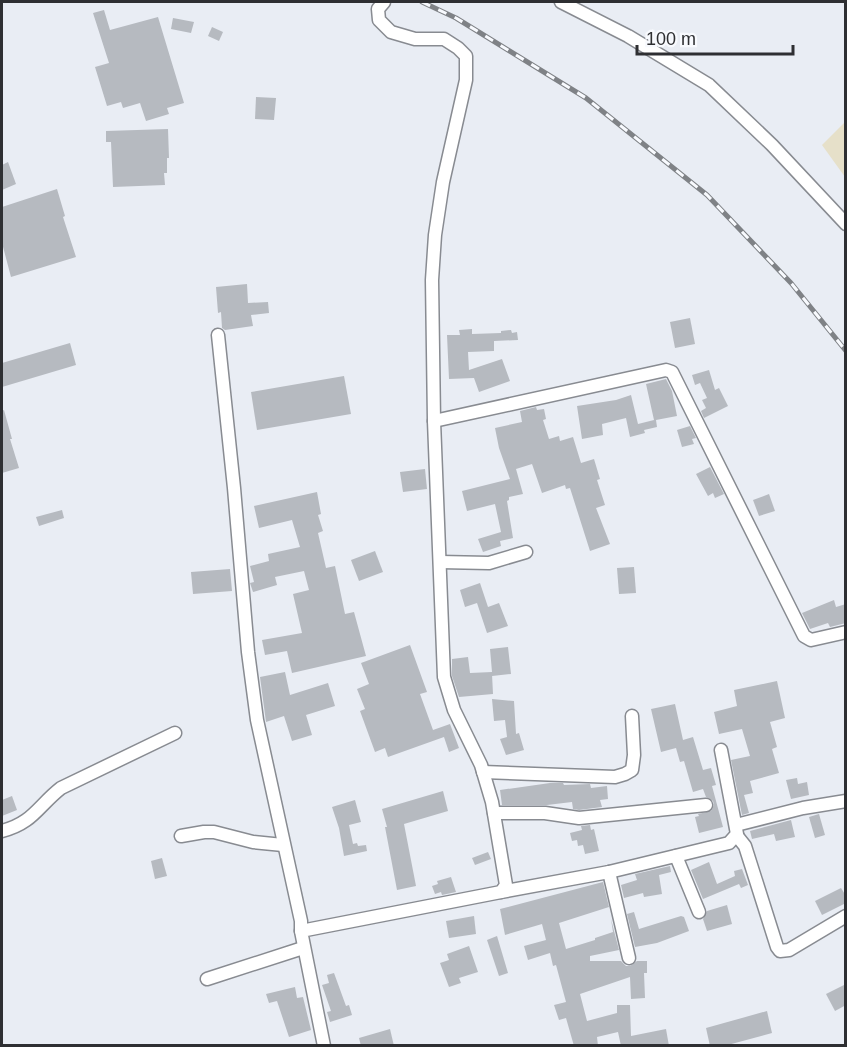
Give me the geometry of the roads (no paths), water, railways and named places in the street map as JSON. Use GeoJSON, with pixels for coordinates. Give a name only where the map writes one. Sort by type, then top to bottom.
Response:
{"type":"FeatureCollection","features":[{"type":"Feature","properties":{"kind":"street"},"geometry":{"type":"LineString","coordinates":[[561,2],[628,36],[708,85],[772,145],[846,224]]}},
{"type":"Feature","properties":{"kind":"street"},"geometry":{"type":"LineString","coordinates":[[381,5],[379,20],[391,32],[415,39],[444,39],[466,56],[466,80],[442,182],[432,280],[434,421],[444,677],[454,710],[483,771],[494,813],[506,885],[501,892]]}},
{"type":"Feature","properties":{"kind":"street"},"geometry":{"type":"LineString","coordinates":[[218,335],[255,708],[301,921],[303,948],[324,1046]]}},
{"type":"Feature","properties":{"kind":"street"},"geometry":{"type":"LineString","coordinates":[[434,421],[666,370],[672,372],[804,636],[812,640],[846,632]]}},
{"type":"Feature","properties":{"kind":"street"},"geometry":{"type":"LineString","coordinates":[[440,561],[489,563],[526,552]]}},
{"type":"Feature","properties":{"kind":"street"},"geometry":{"type":"LineString","coordinates":[[483,771],[615,777],[625,774],[632,770],[634,755],[632,716]]}},
{"type":"Feature","properties":{"kind":"street"},"geometry":{"type":"LineString","coordinates":[[2,831],[26,822],[49,797],[62,788],[175,733]]}},
{"type":"Feature","properties":{"kind":"street"},"geometry":{"type":"LineString","coordinates":[[721,750],[737,831],[744,843],[780,951],[789,950],[846,916]]}},
{"type":"Feature","properties":{"kind":"street"},"geometry":{"type":"LineString","coordinates":[[301,931],[609,872],[729,843],[737,831],[803,808],[846,801]]}},
{"type":"Feature","properties":{"kind":"street"},"geometry":{"type":"LineString","coordinates":[[494,813],[545,813],[579,818],[706,805]]}},
{"type":"Feature","properties":{"kind":"street"},"geometry":{"type":"LineString","coordinates":[[181,836],[214,832],[253,842],[283,845]]}},
{"type":"Feature","properties":{"kind":"street"},"geometry":{"type":"LineString","coordinates":[[676,856],[699,912]]}},
{"type":"Feature","properties":{"kind":"street"},"geometry":{"type":"LineString","coordinates":[[609,872],[629,958]]}},
{"type":"Feature","properties":{"kind":"street"},"geometry":{"type":"LineString","coordinates":[[207,979],[303,948]]}},
{"type":"Feature","properties":{"kind":"railway"},"geometry":{"type":"LineString","coordinates":[[422,2],[456,18],[586,98],[707,195],[791,283],[846,351]]}}]}
